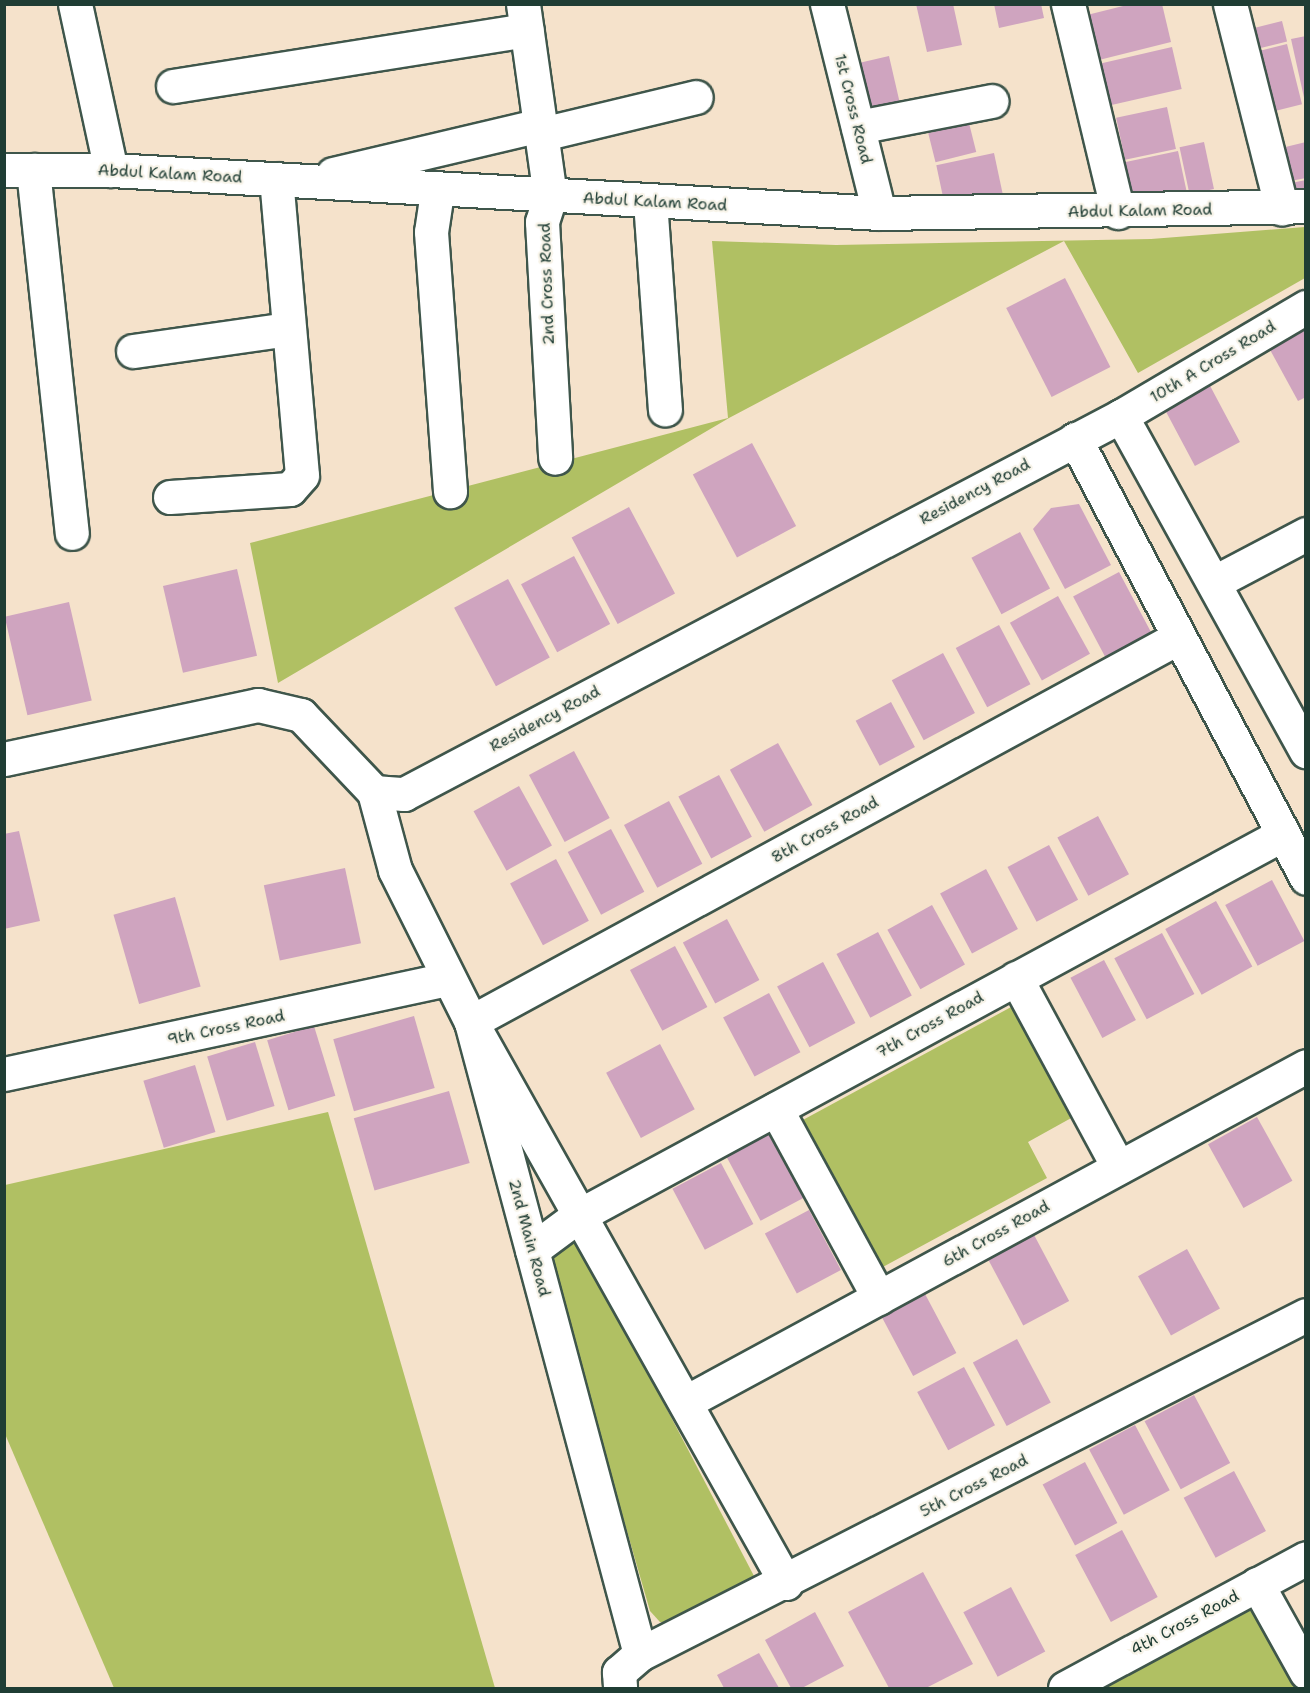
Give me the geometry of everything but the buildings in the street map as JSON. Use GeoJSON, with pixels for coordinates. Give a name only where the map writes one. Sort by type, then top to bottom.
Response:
{"type":"FeatureCollection","features":[{"type":"Feature","properties":{"kind":"street"},"geometry":{"type":"LineString","coordinates":[[75,4],[111,170]]}},
{"type":"Feature","properties":{"kind":"street","name":"1st Cross Road"},"geometry":{"type":"LineString","coordinates":[[827,4],[879,213]]}},
{"type":"Feature","properties":{"kind":"street"},"geometry":{"type":"LineString","coordinates":[[1068,4],[1118,212]]}},
{"type":"Feature","properties":{"kind":"street"},"geometry":{"type":"LineString","coordinates":[[1230,4],[1293,208]]}},
{"type":"Feature","properties":{"kind":"street"},"geometry":{"type":"LineString","coordinates":[[173,86],[525,17]]}},
{"type":"Feature","properties":{"kind":"street","name":"2nd Cross Road"},"geometry":{"type":"LineString","coordinates":[[525,17],[550,197],[542,222],[555,458]]}},
{"type":"Feature","properties":{"kind":"street"},"geometry":{"type":"LineString","coordinates":[[170,497],[290,489],[302,475],[288,329],[291,179],[696,97]]}},
{"type":"Feature","properties":{"kind":"street"},"geometry":{"type":"LineString","coordinates":[[858,127],[992,101]]}},
{"type":"Feature","properties":{"kind":"street"},"geometry":{"type":"LineString","coordinates":[[19,170],[72,533]]}},
{"type":"Feature","properties":{"kind":"street","name":"Abdul Kalam Road"},"geometry":{"type":"LineString","coordinates":[[19,170],[111,170],[291,179],[438,192],[879,213],[1118,212],[1293,208]]}},
{"type":"Feature","properties":{"kind":"street"},"geometry":{"type":"LineString","coordinates":[[438,192],[431,232],[450,491]]}},
{"type":"Feature","properties":{"kind":"street"},"geometry":{"type":"LineString","coordinates":[[650,201],[665,410]]}},
{"type":"Feature","properties":{"kind":"street","name":"10th A Cross Road"},"geometry":{"type":"LineString","coordinates":[[1121,416],[1305,307]]}},
{"type":"Feature","properties":{"kind":"street"},"geometry":{"type":"LineString","coordinates":[[133,351],[288,329]]}},
{"type":"Feature","properties":{"kind":"street"},"geometry":{"type":"LineString","coordinates":[[1121,416],[1215,582],[1305,751]]}},
{"type":"Feature","properties":{"kind":"street","name":"Residency Road"},"geometry":{"type":"LineString","coordinates":[[374,792],[404,794],[1121,416]]}},
{"type":"Feature","properties":{"kind":"street"},"geometry":{"type":"LineString","coordinates":[[1075,439],[1179,637],[1292,838],[1305,878]]}},
{"type":"Feature","properties":{"kind":"street"},"geometry":{"type":"LineString","coordinates":[[1215,582],[1305,534]]}},
{"type":"Feature","properties":{"kind":"street","name":"8th Cross Road"},"geometry":{"type":"LineString","coordinates":[[471,1022],[1179,637]]}},
{"type":"Feature","properties":{"kind":"street"},"geometry":{"type":"LineString","coordinates":[[4,759],[258,705],[301,715],[374,792]]}},
{"type":"Feature","properties":{"kind":"street","name":"2nd Main Road"},"geometry":{"type":"LineString","coordinates":[[374,792],[394,870],[447,979],[471,1022],[640,1654]]}},
{"type":"Feature","properties":{"kind":"street","name":"7th Cross Road"},"geometry":{"type":"LineString","coordinates":[[532,1250],[578,1216],[1016,978],[1292,838]]}},
{"type":"Feature","properties":{"kind":"street"},"geometry":{"type":"LineString","coordinates":[[1016,978],[1118,1167]]}},
{"type":"Feature","properties":{"kind":"street","name":"9th Cross Road"},"geometry":{"type":"LineString","coordinates":[[4,1074],[447,979]]}},
{"type":"Feature","properties":{"kind":"street"},"geometry":{"type":"LineString","coordinates":[[471,1022],[786,1583]]}},
{"type":"Feature","properties":{"kind":"street","name":"6th Cross Road"},"geometry":{"type":"LineString","coordinates":[[686,1402],[1305,1066]]}},
{"type":"Feature","properties":{"kind":"street"},"geometry":{"type":"LineString","coordinates":[[776,1109],[879,1298]]}},
{"type":"Feature","properties":{"kind":"street","name":"5th Cross Road"},"geometry":{"type":"LineString","coordinates":[[640,1654],[786,1583],[1305,1315]]}},
{"type":"Feature","properties":{"kind":"street","name":"4th Cross Road"},"geometry":{"type":"LineString","coordinates":[[1065,1689],[1305,1558]]}},
{"type":"Feature","properties":{"kind":"street"},"geometry":{"type":"LineString","coordinates":[[1257,1584],[1305,1672]]}},
{"type":"Feature","properties":{"kind":"street"},"geometry":{"type":"LineString","coordinates":[[620,1689],[619,1672],[640,1654]]}},
{"type":"Feature","properties":{"kind":"green space"},"geometry":{"type":"Polygon","coordinates":[[[1305,227],[1305,278],[1138,373],[1064,241],[729,418],[278,683],[250,543],[728,418],[712,241],[836,245],[1151,239],[1305,227]]]}},
{"type":"Feature","properties":{"kind":"green space"},"geometry":{"type":"Polygon","coordinates":[[[1013,1006],[1073,1117],[1028,1142],[1047,1178],[881,1268],[801,1121],[1013,1006]]]}},
{"type":"Feature","properties":{"kind":"green space"},"geometry":{"type":"Polygon","coordinates":[[[328,1112],[495,1688],[114,1688],[5,1434],[5,1185],[328,1112]]]}},
{"type":"Feature","properties":{"kind":"green space"},"geometry":{"type":"Polygon","coordinates":[[[577,1237],[754,1576],[750,1588],[675,1625],[660,1622],[650,1611],[546,1250],[577,1237]]]}},
{"type":"Feature","properties":{"kind":"green space"},"geometry":{"type":"Polygon","coordinates":[[[1252,1606],[1296,1688],[1097,1688],[1252,1606]]]}}]}
